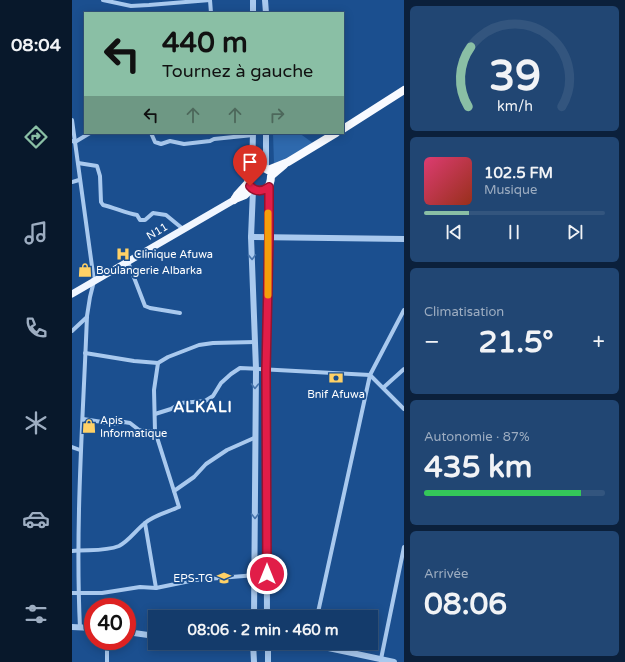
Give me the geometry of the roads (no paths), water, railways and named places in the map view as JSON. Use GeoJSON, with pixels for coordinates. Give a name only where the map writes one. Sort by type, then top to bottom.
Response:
{"type":"FeatureCollection","features":[{"type":"Feature","properties":{"kind":"highway"},"geometry":{"type":"LineString","coordinates":[[344,128],[404,90]]}},
{"type":"Feature","properties":{"kind":"highway"},"geometry":{"type":"LineString","coordinates":[[268,172],[288,162],[334,134]]}},
{"type":"Feature","properties":{"kind":"highway"},"geometry":{"type":"LineString","coordinates":[[258,167],[268,172],[271,182],[269,187],[261,191],[251,187],[248,179],[252,170],[258,167]]}},
{"type":"Feature","properties":{"kind":"highway"},"geometry":{"type":"LineString","coordinates":[[234,200],[237,195],[251,187]]}},
{"type":"Feature","properties":{"kind":"main road","name":"N11"},"geometry":{"type":"LineString","coordinates":[[72,294],[234,200]]}},
{"type":"Feature","properties":{"kind":"street"},"geometry":{"type":"LineString","coordinates":[[105,0],[131,6],[210,0],[211,12]]}},
{"type":"Feature","properties":{"kind":"street"},"geometry":{"type":"LineString","coordinates":[[252,0],[253,12]]}},
{"type":"Feature","properties":{"kind":"street"},"geometry":{"type":"LineString","coordinates":[[266,0],[266,12]]}},
{"type":"Feature","properties":{"kind":"street"},"geometry":{"type":"LineString","coordinates":[[72,120],[94,281],[87,316],[83,419],[80,450],[78,550],[80,628]]}},
{"type":"Feature","properties":{"kind":"street"},"geometry":{"type":"LineString","coordinates":[[74,141],[88,134]]}},
{"type":"Feature","properties":{"kind":"street"},"geometry":{"type":"LineString","coordinates":[[151,134],[155,142],[161,144],[170,141],[184,144],[253,134],[252,170]]}},
{"type":"Feature","properties":{"kind":"street"},"geometry":{"type":"LineString","coordinates":[[213,134],[214,139]]}},
{"type":"Feature","properties":{"kind":"street"},"geometry":{"type":"LineString","coordinates":[[266,134],[268,172]]}},
{"type":"Feature","properties":{"kind":"street"},"geometry":{"type":"LineString","coordinates":[[78,163],[97,166],[100,176],[101,202],[103,205],[137,215],[140,220],[145,220],[153,213],[162,214],[170,218],[183,229]]}},
{"type":"Feature","properties":{"kind":"street"},"geometry":{"type":"LineString","coordinates":[[72,182],[79,180]]}},
{"type":"Feature","properties":{"kind":"street"},"geometry":{"type":"LineString","coordinates":[[251,187],[256,369],[254,438],[254,610]]}},
{"type":"Feature","properties":{"kind":"street"},"geometry":{"type":"LineString","coordinates":[[267,610],[266,370],[269,187]]}},
{"type":"Feature","properties":{"kind":"street"},"geometry":{"type":"LineString","coordinates":[[252,237],[404,239]]}},
{"type":"Feature","properties":{"kind":"street"},"geometry":{"type":"LineString","coordinates":[[128,262],[145,306],[180,313]]}},
{"type":"Feature","properties":{"kind":"street"},"geometry":{"type":"LineString","coordinates":[[319,610],[370,375],[404,310]]}},
{"type":"Feature","properties":{"kind":"street"},"geometry":{"type":"LineString","coordinates":[[72,331],[87,316]]}},
{"type":"Feature","properties":{"kind":"street"},"geometry":{"type":"LineString","coordinates":[[85,353],[134,361],[158,363],[168,357],[199,345],[213,343],[255,342]]}},
{"type":"Feature","properties":{"kind":"street"},"geometry":{"type":"LineString","coordinates":[[72,551],[92,551],[119,546],[146,523],[179,507],[155,431],[154,390],[158,363]]}},
{"type":"Feature","properties":{"kind":"street"},"geometry":{"type":"LineString","coordinates":[[155,414],[171,409],[181,403],[205,401],[213,396],[221,383],[237,369],[370,375],[384,387],[404,409]]}},
{"type":"Feature","properties":{"kind":"street"},"geometry":{"type":"LineString","coordinates":[[384,387],[404,369]]}},
{"type":"Feature","properties":{"kind":"street"},"geometry":{"type":"LineString","coordinates":[[83,419],[115,424],[124,422],[130,423],[139,430],[155,431]]}},
{"type":"Feature","properties":{"kind":"street"},"geometry":{"type":"LineString","coordinates":[[174,491],[194,477],[206,464],[227,450],[254,438]]}},
{"type":"Feature","properties":{"kind":"street"},"geometry":{"type":"LineString","coordinates":[[72,447],[80,450]]}},
{"type":"Feature","properties":{"kind":"street"},"geometry":{"type":"LineString","coordinates":[[146,523],[156,588]]}},
{"type":"Feature","properties":{"kind":"street"},"geometry":{"type":"LineString","coordinates":[[381,659],[404,547]]}},
{"type":"Feature","properties":{"kind":"street"},"geometry":{"type":"LineString","coordinates":[[72,593],[102,593],[140,586],[156,588],[195,580],[267,574]]}},
{"type":"Feature","properties":{"kind":"street"},"geometry":{"type":"LineString","coordinates":[[72,627],[84,628]]}},
{"type":"Feature","properties":{"kind":"street"},"geometry":{"type":"LineString","coordinates":[[136,633],[148,635]]}},
{"type":"Feature","properties":{"kind":"street"},"geometry":{"type":"LineString","coordinates":[[107,650],[107,662]]}},
{"type":"Feature","properties":{"kind":"street"},"geometry":{"type":"LineString","coordinates":[[253,650],[254,662]]}},
{"type":"Feature","properties":{"kind":"street"},"geometry":{"type":"LineString","coordinates":[[268,662],[269,650]]}},
{"type":"Feature","properties":{"kind":"street"},"geometry":{"type":"LineString","coordinates":[[340,650],[394,662]]}},
{"type":"Feature","properties":{"kind":"place","name":"Clinique Afuwa"},"geometry":{"type":"Point","coordinates":[123,254]}},
{"type":"Feature","properties":{"kind":"place","name":"Boulangerie Albarka"},"geometry":{"type":"Point","coordinates":[85,270]}},
{"type":"Feature","properties":{"kind":"place","name":"Bnif Afuwa"},"geometry":{"type":"Point","coordinates":[336,378]}},
{"type":"Feature","properties":{"kind":"place","name":"Apis Informatique"},"geometry":{"type":"Point","coordinates":[89,426]}},
{"type":"Feature","properties":{"kind":"place","name":"EPS-TG"},"geometry":{"type":"Point","coordinates":[224,578]}},
{"type":"Feature","properties":{"kind":"district","name":"ALKALI"},"geometry":{"type":"Point","coordinates":[203,407]}}]}
